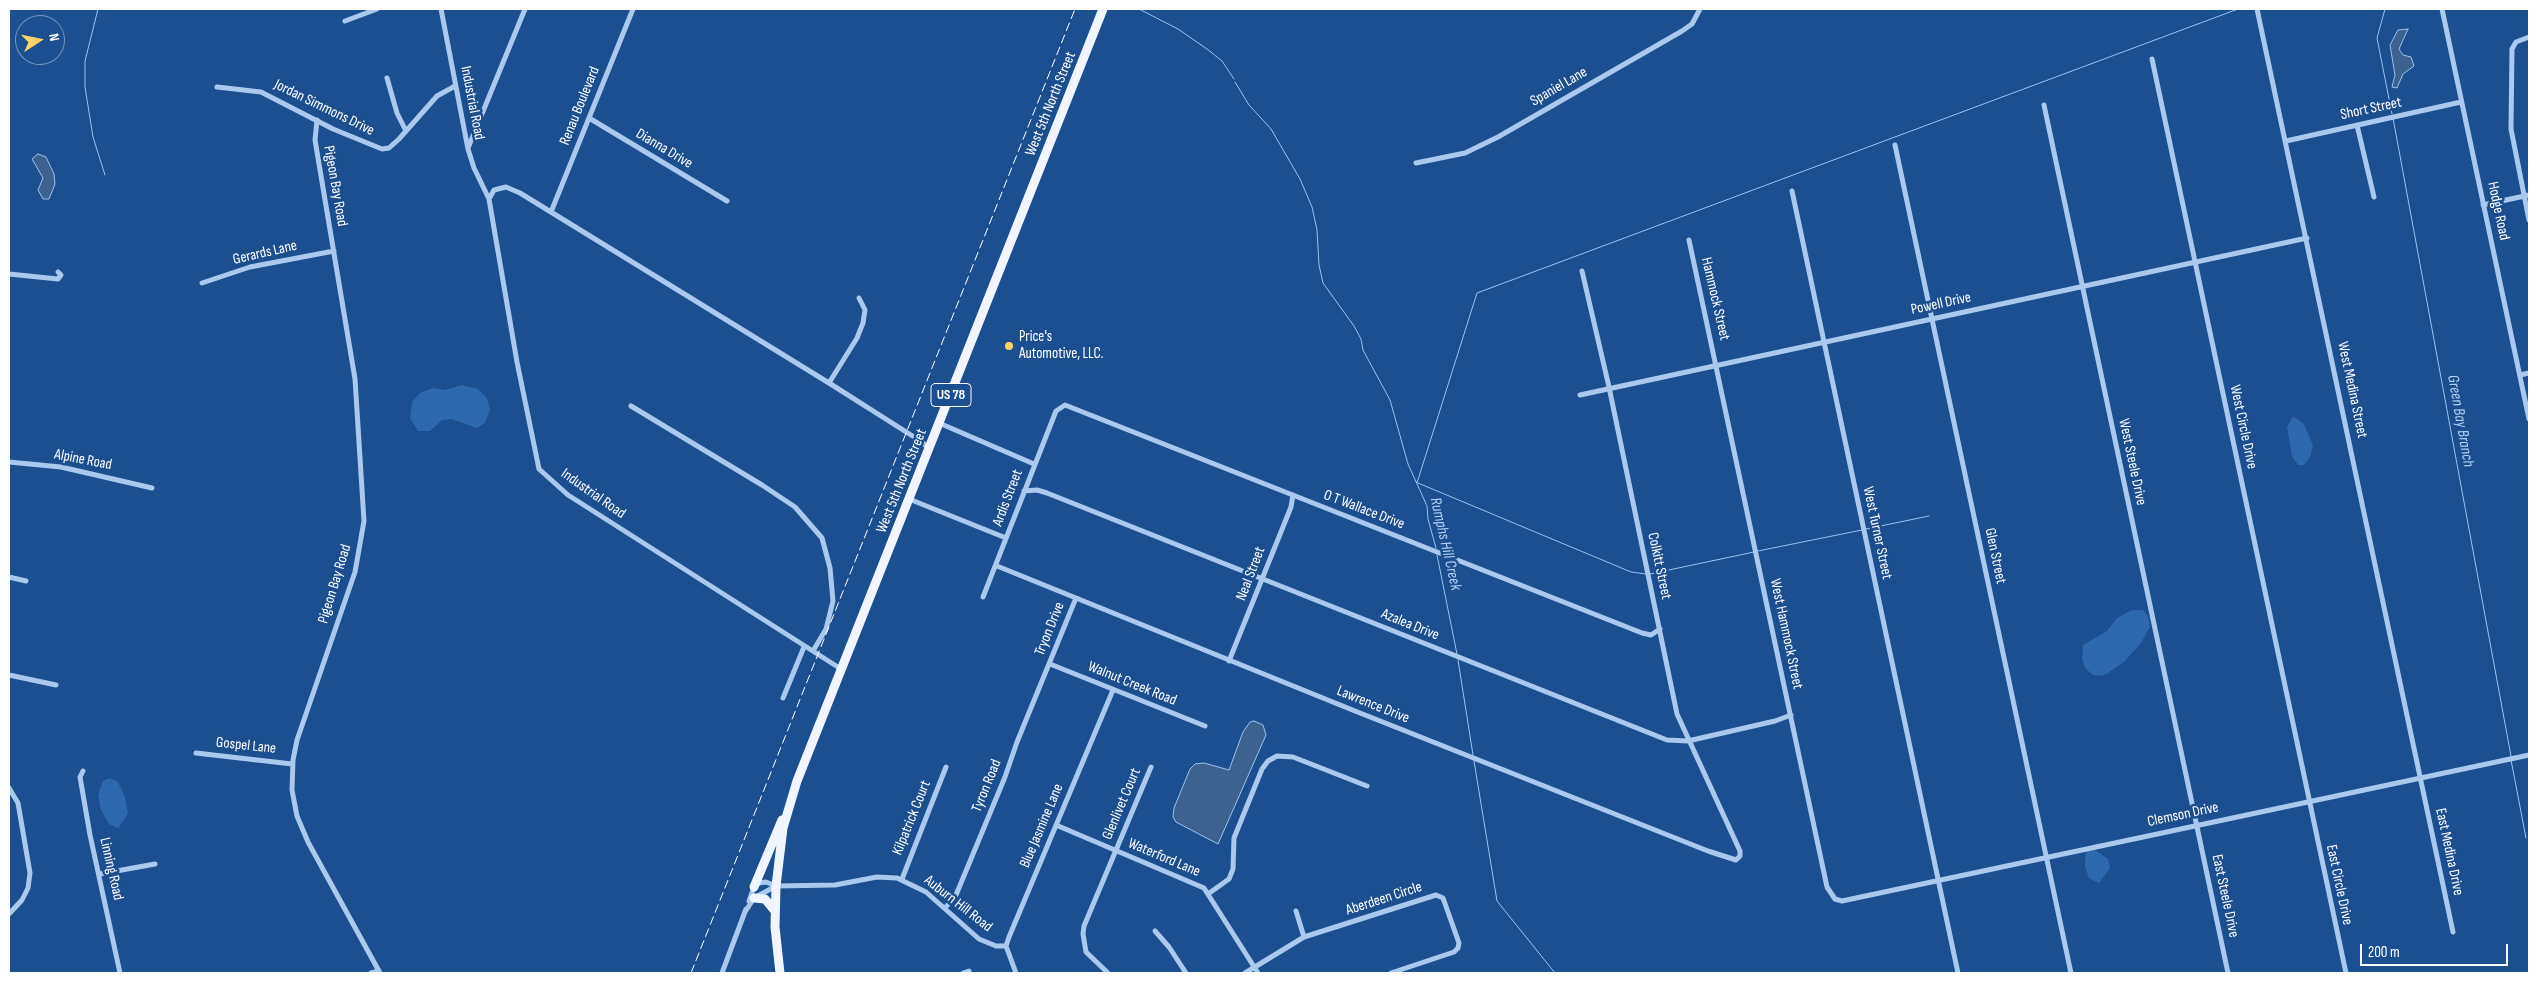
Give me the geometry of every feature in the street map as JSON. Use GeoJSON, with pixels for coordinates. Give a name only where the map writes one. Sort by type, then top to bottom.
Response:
{"type":"FeatureCollection","features":[{"type":"Feature","properties":{"kind":"main road","name":"West 5th North Street"},"geometry":{"type":"LineString","coordinates":[[780,973],[774,910],[776,886],[786,817],[806,756],[1103,9]]}},
{"type":"Feature","properties":{"kind":"main road"},"geometry":{"type":"LineString","coordinates":[[754,887],[778,825],[786,817]]}},
{"type":"Feature","properties":{"kind":"main road"},"geometry":{"type":"LineString","coordinates":[[754,898],[765,899],[774,910]]}},
{"type":"Feature","properties":{"kind":"street"},"geometry":{"type":"LineString","coordinates":[[345,21],[377,9]]}},
{"type":"Feature","properties":{"kind":"street","name":"Industrial Road"},"geometry":{"type":"LineString","coordinates":[[441,9],[468,149],[474,168],[489,199],[517,362],[539,469],[568,495],[841,670]]}},
{"type":"Feature","properties":{"kind":"street"},"geometry":{"type":"LineString","coordinates":[[468,149],[525,9]]}},
{"type":"Feature","properties":{"kind":"street","name":"Renau Boulevard"},"geometry":{"type":"LineString","coordinates":[[551,212],[633,9]]}},
{"type":"Feature","properties":{"kind":"street","name":"Spaniel Lane"},"geometry":{"type":"LineString","coordinates":[[1416,163],[1464,153],[1498,136],[1682,31],[1692,24],[1700,9]]}},
{"type":"Feature","properties":{"kind":"street","name":"West Medina Street"},"geometry":{"type":"LineString","coordinates":[[2257,9],[2420,777]]}},
{"type":"Feature","properties":{"kind":"street","name":"Hodge Road"},"geometry":{"type":"LineString","coordinates":[[2442,9],[2529,419]]}},
{"type":"Feature","properties":{"kind":"street"},"geometry":{"type":"LineString","coordinates":[[2529,37],[2516,42],[2512,49],[2512,135],[2526,196],[2529,220]]}},
{"type":"Feature","properties":{"kind":"street","name":"West Circle Drive"},"geometry":{"type":"LineString","coordinates":[[2152,59],[2309,801]]}},
{"type":"Feature","properties":{"kind":"street"},"geometry":{"type":"LineString","coordinates":[[387,78],[397,114],[406,131]]}},
{"type":"Feature","properties":{"kind":"street","name":"Jordan Simmons Drive"},"geometry":{"type":"LineString","coordinates":[[217,88],[261,92],[382,149],[389,148],[437,96],[455,86]]}},
{"type":"Feature","properties":{"kind":"street","name":"Short Street"},"geometry":{"type":"LineString","coordinates":[[2286,141],[2461,102]]}},
{"type":"Feature","properties":{"kind":"street","name":"West Steele Drive"},"geometry":{"type":"LineString","coordinates":[[2044,105],[2197,825]]}},
{"type":"Feature","properties":{"kind":"street","name":"Dianna Drive"},"geometry":{"type":"LineString","coordinates":[[589,118],[727,200]]}},
{"type":"Feature","properties":{"kind":"street","name":"Pigeon Bay Road"},"geometry":{"type":"LineString","coordinates":[[317,120],[314,135],[356,391],[364,521],[354,572],[307,709],[292,764],[293,799],[300,825],[316,859],[379,972]]}},
{"type":"Feature","properties":{"kind":"street"},"geometry":{"type":"LineString","coordinates":[[2357,125],[2374,197]]}},
{"type":"Feature","properties":{"kind":"street","name":"Glen Street"},"geometry":{"type":"LineString","coordinates":[[1895,145],[2071,973]]}},
{"type":"Feature","properties":{"kind":"street"},"geometry":{"type":"LineString","coordinates":[[489,199],[494,190],[506,187],[551,212],[829,383],[922,442],[928,450]]}},
{"type":"Feature","properties":{"kind":"street","name":"West Turner Street"},"geometry":{"type":"LineString","coordinates":[[1792,191],[1958,973]]}},
{"type":"Feature","properties":{"kind":"street"},"geometry":{"type":"LineString","coordinates":[[2484,205],[2526,196]]}},
{"type":"Feature","properties":{"kind":"street","name":"Powell Drive"},"geometry":{"type":"LineString","coordinates":[[1580,395],[1609,387],[2307,238]]}},
{"type":"Feature","properties":{"kind":"street","name":"Hammock Street"},"geometry":{"type":"LineString","coordinates":[[1689,240],[1717,364]]}},
{"type":"Feature","properties":{"kind":"street","name":"Gerards Lane"},"geometry":{"type":"LineString","coordinates":[[202,283],[250,267],[334,251]]}},
{"type":"Feature","properties":{"kind":"street","name":"Colkitt Street"},"geometry":{"type":"LineString","coordinates":[[1582,271],[1609,387],[1677,714],[1740,856]]}},
{"type":"Feature","properties":{"kind":"street"},"geometry":{"type":"LineString","coordinates":[[9,274],[58,279],[61,275],[58,272]]}},
{"type":"Feature","properties":{"kind":"street"},"geometry":{"type":"LineString","coordinates":[[829,383],[857,338],[865,310],[864,303],[859,298]]}},
{"type":"Feature","properties":{"kind":"street","name":"West Hammock Street"},"geometry":{"type":"LineString","coordinates":[[1717,364],[1828,887],[1830,895],[1835,900],[1842,901]]}},
{"type":"Feature","properties":{"kind":"street"},"geometry":{"type":"LineString","coordinates":[[2520,375],[2529,373]]}},
{"type":"Feature","properties":{"kind":"street","name":"O T Wallace Drive"},"geometry":{"type":"LineString","coordinates":[[1059,408],[1065,405],[1077,408],[1293,496],[1642,633],[1651,635],[1660,629]]}},
{"type":"Feature","properties":{"kind":"street"},"geometry":{"type":"LineString","coordinates":[[631,406],[795,507],[822,538],[830,568],[833,602],[826,629],[813,651]]}},
{"type":"Feature","properties":{"kind":"street","name":"Ardis Street"},"geometry":{"type":"LineString","coordinates":[[983,597],[989,580],[997,566],[1034,464],[1059,408]]}},
{"type":"Feature","properties":{"kind":"street"},"geometry":{"type":"LineString","coordinates":[[939,423],[1034,464]]}},
{"type":"Feature","properties":{"kind":"street","name":"Alpine Road"},"geometry":{"type":"LineString","coordinates":[[9,462],[61,467],[152,488]]}},
{"type":"Feature","properties":{"kind":"street","name":"Azalea Drive"},"geometry":{"type":"LineString","coordinates":[[1024,491],[1037,490],[1047,493],[1660,738],[1688,742],[1775,722],[1791,716]]}},
{"type":"Feature","properties":{"kind":"street","name":"Neal Street"},"geometry":{"type":"LineString","coordinates":[[1229,661],[1291,507],[1293,496]]}},
{"type":"Feature","properties":{"kind":"street"},"geometry":{"type":"LineString","coordinates":[[909,499],[1006,538]]}},
{"type":"Feature","properties":{"kind":"street","name":"Lawrence Drive"},"geometry":{"type":"LineString","coordinates":[[997,566],[1229,661],[1708,851],[1733,860],[1740,856]]}},
{"type":"Feature","properties":{"kind":"street"},"geometry":{"type":"LineString","coordinates":[[9,577],[26,580]]}},
{"type":"Feature","properties":{"kind":"street","name":"Tryon Drive"},"geometry":{"type":"LineString","coordinates":[[1048,667],[1076,598]]}},
{"type":"Feature","properties":{"kind":"street"},"geometry":{"type":"LineString","coordinates":[[783,698],[804,647]]}},
{"type":"Feature","properties":{"kind":"street","name":"Walnut Creek Road"},"geometry":{"type":"LineString","coordinates":[[1048,667],[1206,726]]}},
{"type":"Feature","properties":{"kind":"street","name":"Tyron Road"},"geometry":{"type":"LineString","coordinates":[[945,908],[956,894],[1006,778],[1017,742],[1048,667]]}},
{"type":"Feature","properties":{"kind":"street"},"geometry":{"type":"LineString","coordinates":[[9,675],[56,685]]}},
{"type":"Feature","properties":{"kind":"street","name":"Blue Jasmine Lane"},"geometry":{"type":"LineString","coordinates":[[1006,946],[1113,690]]}},
{"type":"Feature","properties":{"kind":"street","name":"Gospel Lane"},"geometry":{"type":"LineString","coordinates":[[196,753],[292,764]]}},
{"type":"Feature","properties":{"kind":"street","name":"Clemson Drive"},"geometry":{"type":"LineString","coordinates":[[1842,901],[2529,755]]}},
{"type":"Feature","properties":{"kind":"street"},"geometry":{"type":"LineString","coordinates":[[1208,894],[1229,879],[1233,869],[1234,838],[1262,769],[1268,761],[1277,756],[1293,757],[1367,786]]}},
{"type":"Feature","properties":{"kind":"street","name":"Kilpatrick Court"},"geometry":{"type":"LineString","coordinates":[[902,879],[946,767]]}},
{"type":"Feature","properties":{"kind":"street","name":"Glenlivet Court"},"geometry":{"type":"LineString","coordinates":[[1108,973],[1086,952],[1083,934],[1084,926],[1151,767]]}},
{"type":"Feature","properties":{"kind":"street","name":"Linning Road"},"geometry":{"type":"LineString","coordinates":[[83,771],[80,777],[120,973]]}},
{"type":"Feature","properties":{"kind":"street","name":"East Medina Drive"},"geometry":{"type":"LineString","coordinates":[[2420,777],[2453,932]]}},
{"type":"Feature","properties":{"kind":"street"},"geometry":{"type":"LineString","coordinates":[[9,788],[18,803],[30,873],[28,888],[22,900],[9,914]]}},
{"type":"Feature","properties":{"kind":"street","name":"East Circle Drive"},"geometry":{"type":"LineString","coordinates":[[2309,801],[2346,973]]}},
{"type":"Feature","properties":{"kind":"street","name":"Waterford Lane"},"geometry":{"type":"LineString","coordinates":[[1056,825],[1199,886],[1208,894],[1254,968]]}},
{"type":"Feature","properties":{"kind":"street","name":"East Steele Drive"},"geometry":{"type":"LineString","coordinates":[[2197,825],[2228,973]]}},
{"type":"Feature","properties":{"kind":"street"},"geometry":{"type":"LineString","coordinates":[[100,874],[155,864]]}},
{"type":"Feature","properties":{"kind":"street","name":"Auburn Hill Road"},"geometry":{"type":"LineString","coordinates":[[754,887],[764,882],[776,886],[835,885],[877,877],[902,879],[926,892],[979,939],[996,946],[1006,946]]}},
{"type":"Feature","properties":{"kind":"street"},"geometry":{"type":"LineString","coordinates":[[745,912],[754,898],[776,886]]}},
{"type":"Feature","properties":{"kind":"street"},"geometry":{"type":"LineString","coordinates":[[722,973],[754,887]]}},
{"type":"Feature","properties":{"kind":"street","name":"Aberdeen Circle"},"geometry":{"type":"LineString","coordinates":[[1254,968],[1304,937],[1436,895],[1443,898],[1459,943],[1458,948],[1454,952],[1391,973]]}},
{"type":"Feature","properties":{"kind":"street"},"geometry":{"type":"LineString","coordinates":[[1296,911],[1304,937]]}},
{"type":"Feature","properties":{"kind":"street"},"geometry":{"type":"LineString","coordinates":[[1155,931],[1169,947],[1186,973]]}},
{"type":"Feature","properties":{"kind":"street"},"geometry":{"type":"LineString","coordinates":[[1006,946],[1016,973]]}},
{"type":"Feature","properties":{"kind":"street"},"geometry":{"type":"LineString","coordinates":[[1246,973],[1254,968],[1258,973]]}},
{"type":"Feature","properties":{"kind":"street"},"geometry":{"type":"LineString","coordinates":[[371,973],[379,972]]}},
{"type":"Feature","properties":{"kind":"shaded area"},"geometry":{"type":"Polygon","coordinates":[[[2408,29],[2399,49],[2403,55],[2411,57],[2414,66],[2403,74],[2397,88],[2392,87],[2395,75],[2390,45],[2398,30],[2408,29]]]}},
{"type":"Feature","properties":{"kind":"shaded area"},"geometry":{"type":"Polygon","coordinates":[[[38,154],[46,157],[54,174],[55,184],[49,199],[43,199],[38,190],[43,178],[32,159],[38,154]]]}},
{"type":"Feature","properties":{"kind":"shaded area"},"geometry":{"type":"Polygon","coordinates":[[[462,385],[478,389],[487,398],[490,410],[485,423],[477,428],[451,419],[442,420],[430,431],[418,431],[410,418],[412,402],[420,393],[433,388],[444,390],[462,385]]]}},
{"type":"Feature","properties":{"kind":"shaded area"},"geometry":{"type":"Polygon","coordinates":[[[2293,416],[2304,424],[2313,445],[2310,457],[2304,465],[2298,465],[2292,456],[2287,427],[2293,416]]]}},
{"type":"Feature","properties":{"kind":"shaded area"},"geometry":{"type":"Polygon","coordinates":[[[2132,610],[2143,610],[2148,616],[2150,627],[2141,643],[2125,661],[2108,673],[2102,676],[2093,675],[2085,668],[2082,659],[2083,645],[2107,631],[2117,618],[2132,610]]]}},
{"type":"Feature","properties":{"kind":"shaded area"},"geometry":{"type":"Polygon","coordinates":[[[1254,721],[1263,725],[1266,735],[1218,844],[1176,822],[1173,817],[1174,808],[1190,769],[1195,764],[1204,763],[1229,770],[1243,732],[1250,722],[1254,721]]]}},
{"type":"Feature","properties":{"kind":"shaded area"},"geometry":{"type":"Polygon","coordinates":[[[110,778],[118,782],[125,797],[128,814],[118,828],[109,824],[101,810],[98,795],[103,781],[110,778]]]}},
{"type":"Feature","properties":{"kind":"shaded area"},"geometry":{"type":"Polygon","coordinates":[[[2092,848],[2108,859],[2110,868],[2099,883],[2089,878],[2085,867],[2086,851],[2092,848]]]}},
{"type":"Feature","properties":{"kind":"waterway"},"geometry":{"type":"LineString","coordinates":[[98,9],[85,61],[85,87],[93,137],[105,175]]}},
{"type":"Feature","properties":{"kind":"waterway","name":"Rumphs Hill Creek"},"geometry":{"type":"LineString","coordinates":[[1139,9],[1178,29],[1207,49],[1222,61],[1234,79]]}},
{"type":"Feature","properties":{"kind":"waterway"},"geometry":{"type":"LineString","coordinates":[[1417,483],[1477,293],[2238,9]]}},
{"type":"Feature","properties":{"kind":"waterway","name":"Green Bay Branch"},"geometry":{"type":"LineString","coordinates":[[2385,9],[2377,38],[2392,114]]}},
{"type":"Feature","properties":{"kind":"waterway","name":"Rumphs Hill Creek"},"geometry":{"type":"LineString","coordinates":[[1235,82],[1249,105],[1271,129],[1300,179],[1312,207],[1317,230],[1319,265],[1323,283],[1354,326],[1361,339],[1363,350],[1390,400],[1408,464],[1427,506],[1428,519],[1436,548]]}},
{"type":"Feature","properties":{"kind":"waterway","name":"Green Bay Branch"},"geometry":{"type":"LineString","coordinates":[[2393,118],[2511,756]]}},
{"type":"Feature","properties":{"kind":"waterway"},"geometry":{"type":"LineString","coordinates":[[1418,483],[1631,572],[1646,574]]}},
{"type":"Feature","properties":{"kind":"waterway"},"geometry":{"type":"LineString","coordinates":[[1866,529],[1929,516]]}},
{"type":"Feature","properties":{"kind":"waterway"},"geometry":{"type":"LineString","coordinates":[[1758,551],[1862,530]]}},
{"type":"Feature","properties":{"kind":"waterway"},"geometry":{"type":"LineString","coordinates":[[1650,574],[1754,552]]}},
{"type":"Feature","properties":{"kind":"waterway","name":"Rumphs Hill Creek"},"geometry":{"type":"LineString","coordinates":[[1437,555],[1457,654]]}},
{"type":"Feature","properties":{"kind":"waterway","name":"Rumphs Hill Creek"},"geometry":{"type":"LineString","coordinates":[[1458,660],[1473,755]]}},
{"type":"Feature","properties":{"kind":"waterway","name":"Green Bay Branch"},"geometry":{"type":"LineString","coordinates":[[2511,760],[2526,838]]}},
{"type":"Feature","properties":{"kind":"waterway","name":"Rumphs Hill Creek"},"geometry":{"type":"LineString","coordinates":[[1474,761],[1497,901],[1555,973]]}},
{"type":"Feature","properties":{"kind":"railway"},"geometry":{"type":"LineString","coordinates":[[691,973],[1075,9]]}},
{"type":"Feature","properties":{"kind":"place","name":"Price's Automotive, LLC."},"geometry":{"type":"Point","coordinates":[1009,346]}}]}
